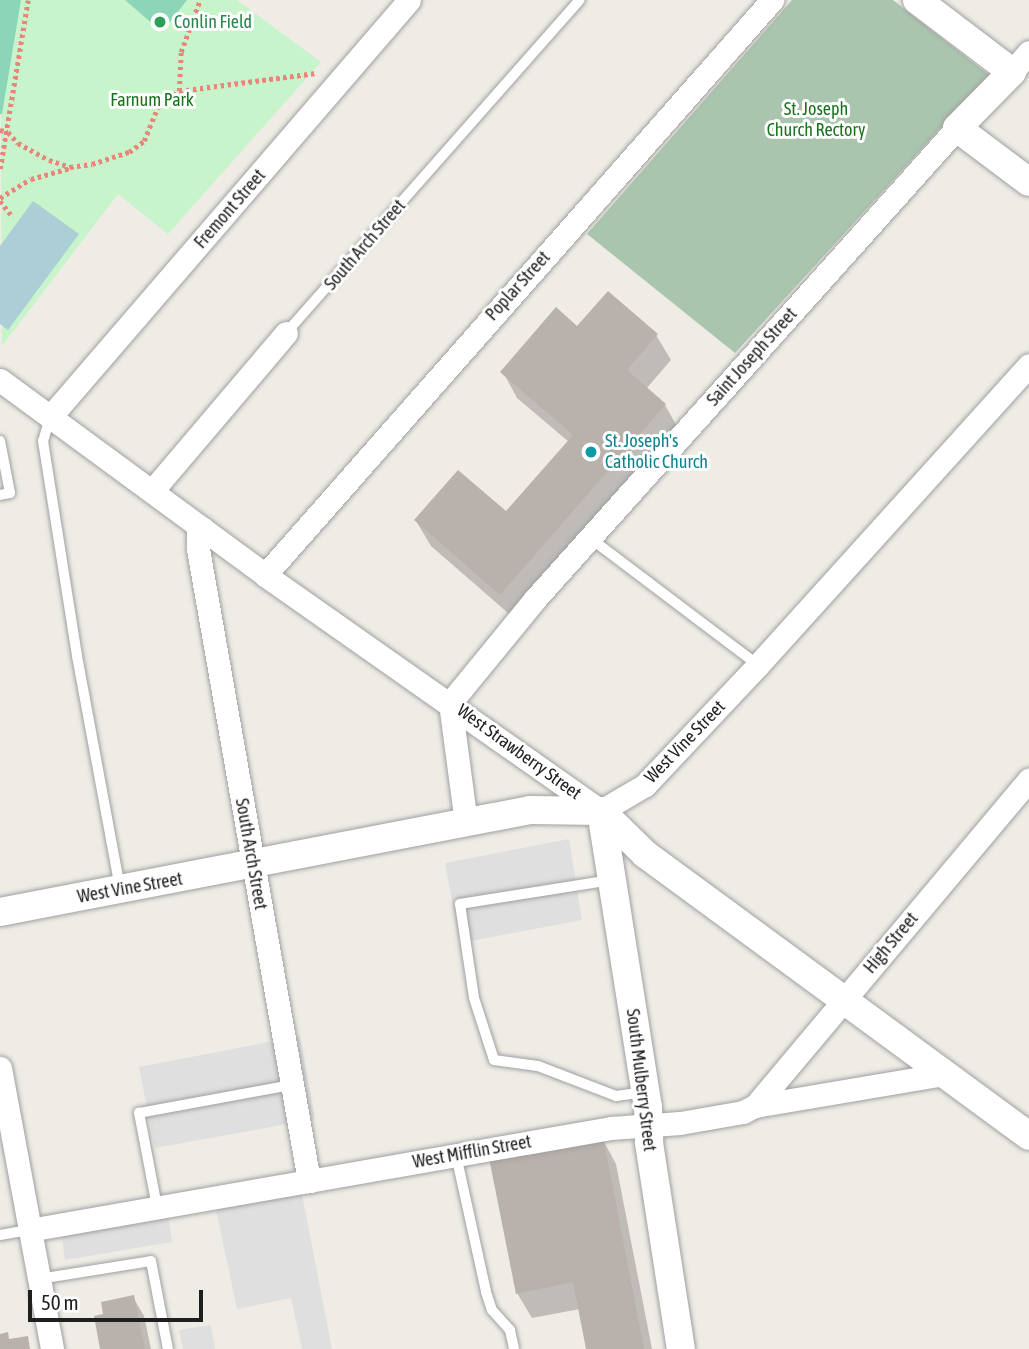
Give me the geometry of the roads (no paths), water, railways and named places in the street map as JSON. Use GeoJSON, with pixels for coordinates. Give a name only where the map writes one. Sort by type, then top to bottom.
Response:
{"type":"FeatureCollection","features":[{"type":"Feature","properties":{"kind":"street","name":"Fremont Street"},"geometry":{"type":"LineString","coordinates":[[51,417],[409,0]]}},
{"type":"Feature","properties":{"kind":"street","name":"Poplar Street"},"geometry":{"type":"LineString","coordinates":[[265,575],[772,0]]}},
{"type":"Feature","properties":{"kind":"street"},"geometry":{"type":"LineString","coordinates":[[918,0],[1020,62]]}},
{"type":"Feature","properties":{"kind":"street","name":"Saint Joseph Street"},"geometry":{"type":"LineString","coordinates":[[450,703],[535,599],[957,128],[1020,62]]}},
{"type":"Feature","properties":{"kind":"street"},"geometry":{"type":"LineString","coordinates":[[957,128],[1029,182]]}},
{"type":"Feature","properties":{"kind":"street","name":"South Arch Street"},"geometry":{"type":"LineString","coordinates":[[152,492],[286,333]]}},
{"type":"Feature","properties":{"kind":"street","name":"West Vine Street"},"geometry":{"type":"LineString","coordinates":[[0,912],[530,810],[601,811],[645,785],[758,665],[1029,365]]}},
{"type":"Feature","properties":{"kind":"street","name":"West Strawberry Street"},"geometry":{"type":"LineString","coordinates":[[0,380],[265,575],[601,811],[645,854],[1029,1136]]}},
{"type":"Feature","properties":{"kind":"street","name":"South Arch Street"},"geometry":{"type":"LineString","coordinates":[[202,528],[198,533],[198,549],[309,1181]]}},
{"type":"Feature","properties":{"kind":"street"},"geometry":{"type":"LineString","coordinates":[[450,703],[466,823]]}},
{"type":"Feature","properties":{"kind":"street","name":"High Street"},"geometry":{"type":"LineString","coordinates":[[755,1106],[1029,780]]}},
{"type":"Feature","properties":{"kind":"street","name":"South Mulberry Street"},"geometry":{"type":"LineString","coordinates":[[601,811],[645,1091],[681,1349]]}},
{"type":"Feature","properties":{"kind":"street"},"geometry":{"type":"LineString","coordinates":[[0,1068],[52,1349]]}},
{"type":"Feature","properties":{"kind":"street","name":"West Mifflin Street"},"geometry":{"type":"LineString","coordinates":[[29,1230],[617,1127],[731,1114],[755,1106],[944,1074]]}},
{"type":"Feature","properties":{"kind":"lane","name":"South Arch Street"},"geometry":{"type":"LineString","coordinates":[[286,333],[580,0]]}},
{"type":"Feature","properties":{"kind":"lane"},"geometry":{"type":"LineString","coordinates":[[51,417],[43,441],[77,656],[120,890]]}},
{"type":"Feature","properties":{"kind":"lane"},"geometry":{"type":"LineString","coordinates":[[0,441],[10,493],[0,495]]}},
{"type":"Feature","properties":{"kind":"lane"},"geometry":{"type":"LineString","coordinates":[[590,538],[758,665]]}},
{"type":"Feature","properties":{"kind":"lane"},"geometry":{"type":"LineString","coordinates":[[611,880],[460,904],[474,998],[494,1060],[538,1066],[616,1096],[645,1091]]}},
{"type":"Feature","properties":{"kind":"lane"},"geometry":{"type":"LineString","coordinates":[[157,1207],[139,1113],[292,1084]]}},
{"type":"Feature","properties":{"kind":"lane"},"geometry":{"type":"LineString","coordinates":[[456,1155],[486,1292],[492,1310],[510,1329],[514,1349]]}},
{"type":"Feature","properties":{"kind":"lane","name":"West Mifflin Street"},"geometry":{"type":"LineString","coordinates":[[0,1235],[29,1230]]}},
{"type":"Feature","properties":{"kind":"lane"},"geometry":{"type":"LineString","coordinates":[[38,1279],[151,1261],[168,1349]]}},
{"type":"Feature","properties":{"kind":"water"},"geometry":{"type":"Polygon","coordinates":[[[33,201],[79,234],[8,330],[0,324],[0,246],[33,201]]]}},
{"type":"Feature","properties":{"kind":"place","name":"Conlin Field"},"geometry":{"type":"Point","coordinates":[160,22]}},
{"type":"Feature","properties":{"kind":"place","name":"St. Joseph's Catholic Church"},"geometry":{"type":"Point","coordinates":[591,452]}},
{"type":"Feature","properties":{"kind":"park label","name":"Farnum Park"},"geometry":{"type":"Point","coordinates":[152,100]}},
{"type":"Feature","properties":{"kind":"park label","name":"St. Joseph Church Rectory"},"geometry":{"type":"Point","coordinates":[816,120]}}]}
